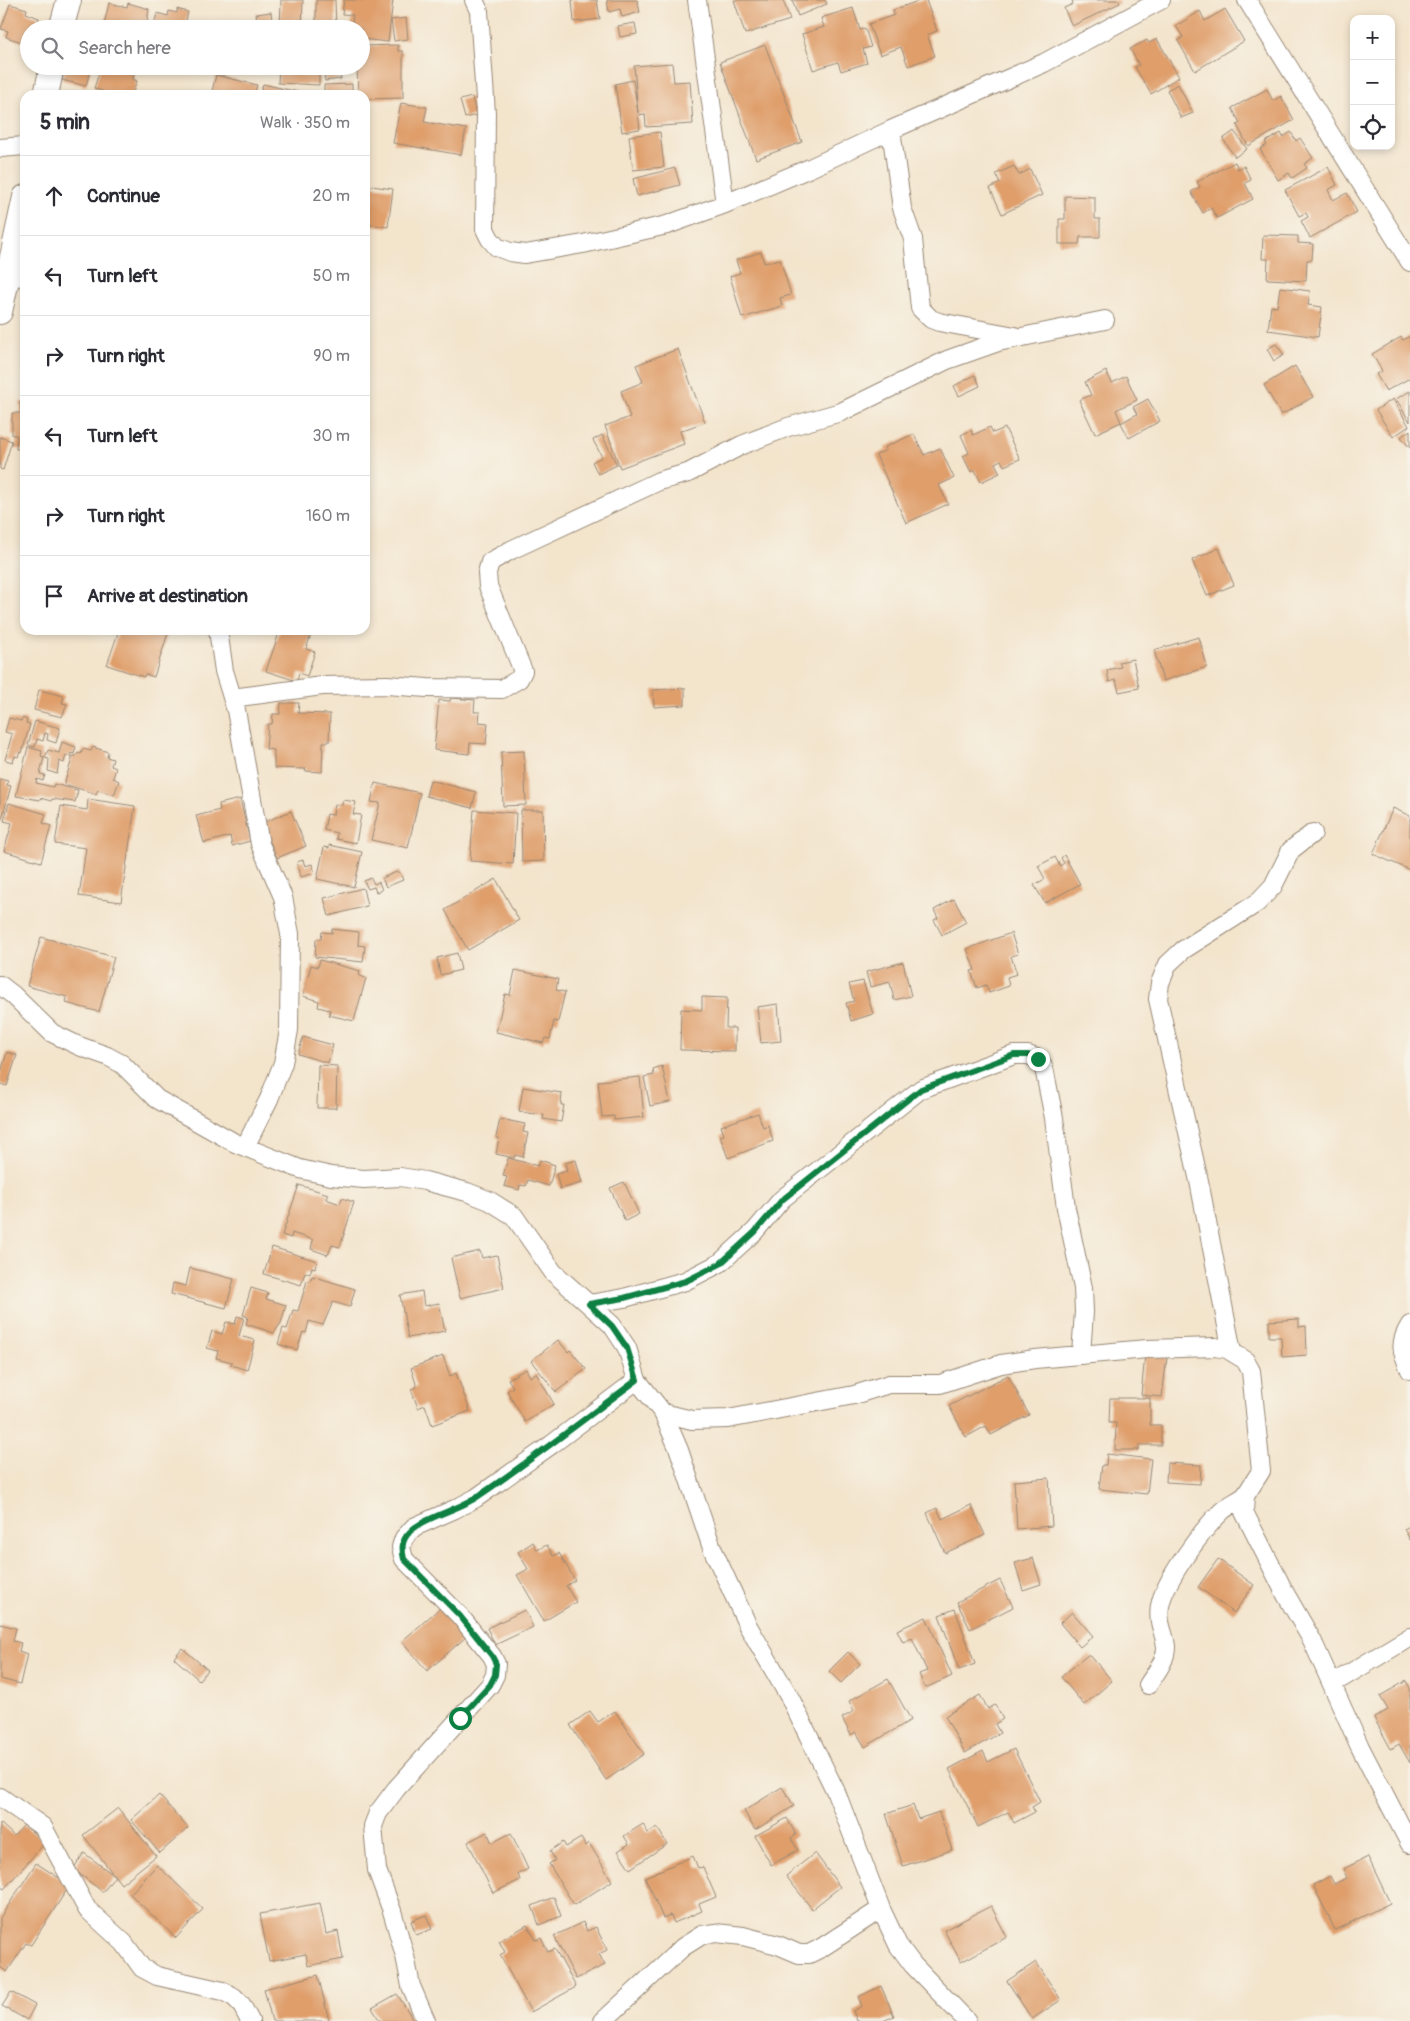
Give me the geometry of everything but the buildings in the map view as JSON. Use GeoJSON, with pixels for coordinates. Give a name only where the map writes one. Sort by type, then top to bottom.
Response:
{"type":"FeatureCollection","features":[{"type":"Feature","properties":{"kind":"main road"},"geometry":{"type":"LineString","coordinates":[[63,20],[69,0]]}},
{"type":"Feature","properties":{"kind":"main road"},"geometry":{"type":"LineString","coordinates":[[47,90],[50,75]]}},
{"type":"Feature","properties":{"kind":"main road"},"geometry":{"type":"LineString","coordinates":[[0,312],[16,277],[20,241]]}},
{"type":"Feature","properties":{"kind":"street"},"geometry":{"type":"LineString","coordinates":[[474,0],[479,11],[486,113],[485,228],[490,239],[497,246],[510,252],[525,254],[583,244],[667,225],[725,204],[1044,63],[1144,4],[1161,0]]}},
{"type":"Feature","properties":{"kind":"street"},"geometry":{"type":"LineString","coordinates":[[697,0],[725,204]]}},
{"type":"Feature","properties":{"kind":"street"},"geometry":{"type":"LineString","coordinates":[[1247,0],[1410,262]]}},
{"type":"Feature","properties":{"kind":"street"},"geometry":{"type":"LineString","coordinates":[[891,130],[902,208],[912,239],[920,308],[931,319],[939,322],[1022,337]]}},
{"type":"Feature","properties":{"kind":"street"},"geometry":{"type":"LineString","coordinates":[[0,148],[20,146]]}},
{"type":"Feature","properties":{"kind":"street"},"geometry":{"type":"LineString","coordinates":[[232,698],[322,686],[387,685],[427,688],[502,689],[518,679],[523,671],[488,586],[487,573],[490,562],[659,481],[688,473],[742,445],[788,427],[841,412],[946,360],[998,342],[1105,320]]}},
{"type":"Feature","properties":{"kind":"street"},"geometry":{"type":"LineString","coordinates":[[219,635],[224,671],[232,698],[260,844],[283,897],[290,934],[289,1030],[283,1063],[269,1099],[245,1147]]}},
{"type":"Feature","properties":{"kind":"street"},"geometry":{"type":"LineString","coordinates":[[1232,1352],[1200,1181],[1158,999],[1160,983],[1168,964],[1183,950],[1257,903],[1272,886],[1292,850],[1313,833]]}},
{"type":"Feature","properties":{"kind":"street"},"geometry":{"type":"LineString","coordinates":[[0,985],[52,1033],[122,1064],[157,1099],[245,1147],[300,1169],[332,1176],[364,1179],[400,1177],[425,1180],[490,1201],[514,1216],[552,1272],[612,1326],[627,1348],[637,1380],[663,1413],[679,1450],[712,1548],[748,1626],[790,1698],[836,1792],[881,1909],[898,1945],[913,1965],[967,2021]]}},
{"type":"Feature","properties":{"kind":"street"},"geometry":{"type":"LineString","coordinates":[[589,1304],[624,1298],[686,1281],[720,1264],[755,1232],[782,1200],[921,1089],[1014,1055],[1028,1055],[1038,1059],[1044,1068],[1054,1118],[1066,1208],[1083,1288],[1084,1312],[1080,1354]]}},
{"type":"Feature","properties":{"kind":"street"},"geometry":{"type":"LineString","coordinates":[[1410,1325],[1405,1332],[1401,1351],[1410,1370]]}},
{"type":"Feature","properties":{"kind":"street"},"geometry":{"type":"LineString","coordinates":[[663,1413],[692,1420],[728,1419],[854,1394],[888,1384],[940,1384],[1001,1364],[1080,1354],[1215,1347],[1232,1352],[1245,1360],[1251,1371],[1261,1471],[1245,1496],[1223,1510],[1199,1539],[1166,1588],[1160,1606],[1160,1625],[1166,1648],[1162,1664],[1148,1685]]}},
{"type":"Feature","properties":{"kind":"street"},"geometry":{"type":"LineString","coordinates":[[426,2021],[411,1986],[392,1911],[378,1870],[373,1826],[374,1819],[396,1789],[490,1685],[495,1675],[496,1664],[492,1656],[460,1616],[404,1559],[401,1547],[404,1538],[414,1527],[476,1498],[551,1445],[637,1380]]}},
{"type":"Feature","properties":{"kind":"street"},"geometry":{"type":"LineString","coordinates":[[1245,1496],[1244,1512],[1286,1595],[1312,1640],[1360,1748],[1410,1844]]}},
{"type":"Feature","properties":{"kind":"street"},"geometry":{"type":"LineString","coordinates":[[1332,1684],[1410,1637]]}},
{"type":"Feature","properties":{"kind":"street"},"geometry":{"type":"LineString","coordinates":[[0,1797],[42,1827],[87,1909],[124,1943],[142,1968],[158,1976],[223,1990],[241,2004],[250,2021]]}},
{"type":"Feature","properties":{"kind":"street"},"geometry":{"type":"LineString","coordinates":[[602,2021],[684,1947],[702,1935],[716,1933],[743,1936],[778,1945],[799,1954],[809,1954],[881,1909]]}},
{"type":"Feature","properties":{"kind":"route"},"geometry":{"type":"LineString","coordinates":[[460,1718],[490,1685],[495,1675],[496,1664],[492,1656],[460,1616],[404,1559],[401,1547],[404,1538],[414,1527],[476,1498],[551,1445],[637,1380],[627,1348],[612,1326],[589,1304],[624,1298],[686,1281],[720,1264],[755,1232],[782,1200],[921,1089],[1014,1055],[1028,1055],[1038,1059]]}}]}
